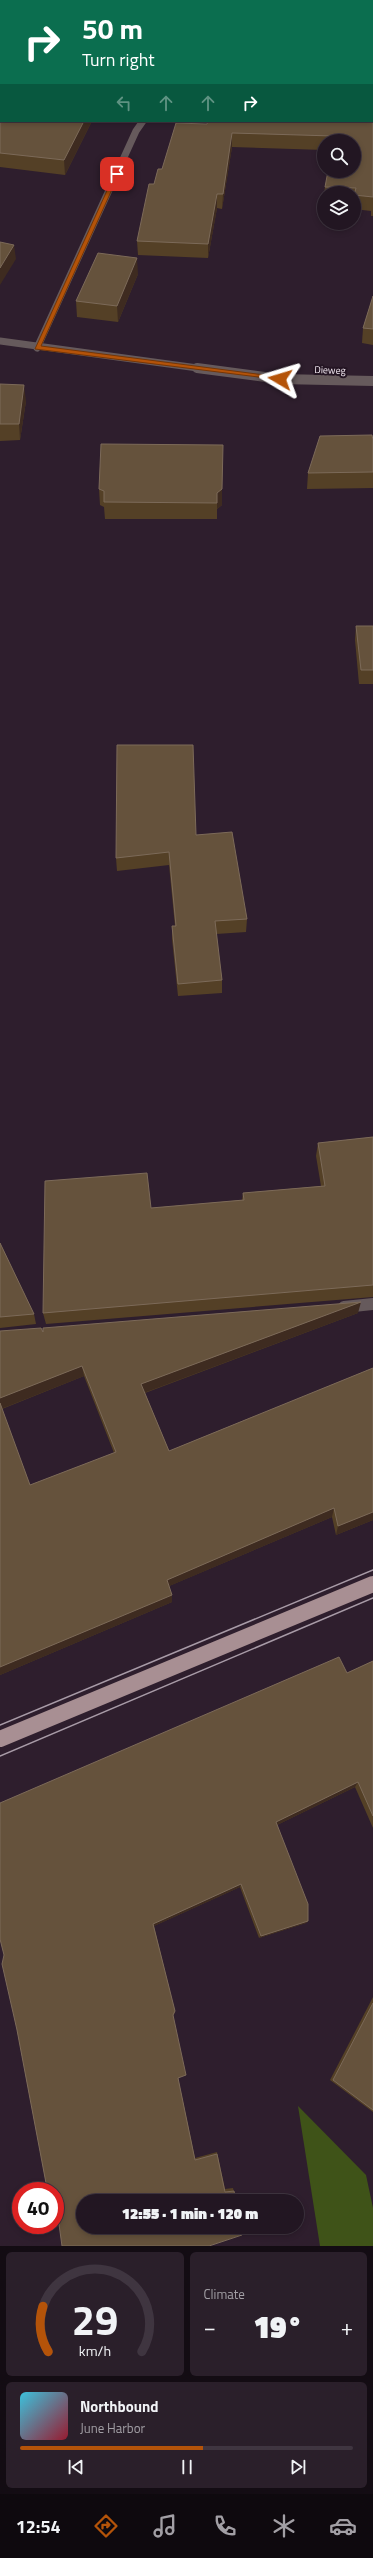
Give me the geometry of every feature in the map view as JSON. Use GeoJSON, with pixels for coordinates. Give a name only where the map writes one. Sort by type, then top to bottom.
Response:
{"type":"FeatureCollection","features":[{"type":"Feature","properties":{"kind":"main road"},"geometry":{"type":"LineString","coordinates":[[0,1739],[373,1584]]}},
{"type":"Feature","properties":{"kind":"street"},"geometry":{"type":"LineString","coordinates":[[37,348],[136,131],[142,122]]}},
{"type":"Feature","properties":{"kind":"street","name":"Dieweg"},"geometry":{"type":"LineString","coordinates":[[0,341],[37,348],[280,379],[373,381]]}},
{"type":"Feature","properties":{"kind":"street"},"geometry":{"type":"LineString","coordinates":[[334,1308],[373,1304]]}},
{"type":"Feature","properties":{"kind":"green space"},"geometry":{"type":"Polygon","coordinates":[[[298,2106],[366,2175],[373,2208],[373,2246],[320,2246],[298,2106]]]}},
{"type":"Feature","properties":{"kind":"building"},"geometry":{"type":"Polygon","coordinates":[[[0,122],[83,122],[64,160],[0,153],[0,122]]]}},
{"type":"Feature","properties":{"kind":"building"},"geometry":{"type":"Polygon","coordinates":[[[373,122],[373,197],[361,196],[361,186],[325,186],[327,178],[361,178],[361,134],[317,134],[317,136],[232,133],[223,194],[217,194],[208,244],[137,241],[149,184],[154,184],[158,169],[162,169],[176,123],[373,122]]]}},
{"type":"Feature","properties":{"kind":"building"},"geometry":{"type":"Polygon","coordinates":[[[0,242],[14,245],[0,268],[0,242]]]}},
{"type":"Feature","properties":{"kind":"building"},"geometry":{"type":"Polygon","coordinates":[[[98,253],[137,258],[117,306],[76,301],[98,253]]]}},
{"type":"Feature","properties":{"kind":"building"},"geometry":{"type":"Polygon","coordinates":[[[373,296],[373,329],[363,328],[373,296]]]}},
{"type":"Feature","properties":{"kind":"building"},"geometry":{"type":"Polygon","coordinates":[[[0,384],[24,385],[19,424],[0,424],[0,384]]]}},
{"type":"Feature","properties":{"kind":"building"},"geometry":{"type":"Polygon","coordinates":[[[372,435],[373,472],[308,473],[320,436],[372,435]]]}},
{"type":"Feature","properties":{"kind":"building"},"geometry":{"type":"Polygon","coordinates":[[[101,444],[223,445],[222,489],[217,493],[217,503],[104,502],[104,491],[99,489],[101,444]]]}},
{"type":"Feature","properties":{"kind":"building"},"geometry":{"type":"Polygon","coordinates":[[[356,626],[373,626],[373,670],[361,670],[356,626]]]}},
{"type":"Feature","properties":{"kind":"building"},"geometry":{"type":"Polygon","coordinates":[[[117,745],[193,745],[196,835],[232,832],[247,919],[215,921],[222,980],[178,984],[172,926],[176,926],[169,852],[116,858],[117,745]]]}},
{"type":"Feature","properties":{"kind":"building"},"geometry":{"type":"Polygon","coordinates":[[[373,1137],[373,1285],[43,1313],[45,1181],[147,1173],[151,1208],[244,1200],[243,1193],[325,1186],[318,1143],[373,1137]]]}},
{"type":"Feature","properties":{"kind":"building"},"geometry":{"type":"Polygon","coordinates":[[[0,1243],[34,1314],[0,1317],[0,1243]]]}},
{"type":"Feature","properties":{"kind":"building"},"geometry":{"type":"Polygon","coordinates":[[[361,1302],[141,1384],[169,1451],[373,1368],[373,1512],[338,1526],[334,1508],[167,1580],[172,1595],[0,1667],[0,1403],[30,1485],[116,1452],[82,1366],[0,1398],[0,1331],[41,1328],[43,1332],[43,1328],[361,1302]]]}},
{"type":"Feature","properties":{"kind":"building"},"geometry":{"type":"Polygon","coordinates":[[[339,1657],[347,1673],[373,1661],[373,1816],[358,1782],[276,1822],[308,1904],[308,1921],[261,1936],[241,1884],[153,1924],[175,2011],[173,2015],[186,2075],[178,2078],[195,2160],[217,2154],[225,2192],[234,2191],[235,2194],[76,2194],[76,2234],[242,2235],[209,2246],[62,2246],[60,2234],[64,2234],[64,2182],[46,2182],[17,2030],[2,1964],[4,1955],[0,1939],[0,1803],[339,1657]]]}},
{"type":"Feature","properties":{"kind":"building"},"geometry":{"type":"Polygon","coordinates":[[[373,2003],[373,2110],[333,2080],[373,2003]]]}},
{"type":"Feature","properties":{"kind":"tram line"},"geometry":{"type":"LineString","coordinates":[[0,1725],[373,1570]]}},
{"type":"Feature","properties":{"kind":"tram line"},"geometry":{"type":"LineString","coordinates":[[0,1756],[373,1598]]}},
{"type":"Feature","properties":{"kind":"route"},"geometry":{"type":"LineString","coordinates":[[117,174],[37,348],[280,379]]}}]}
